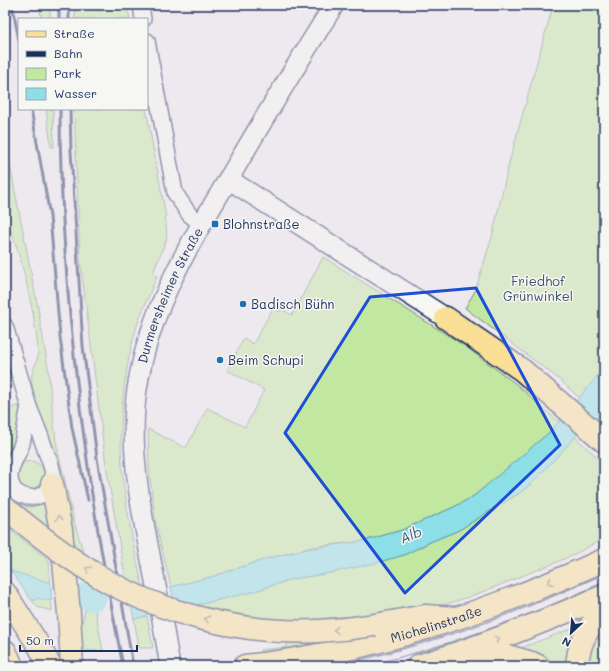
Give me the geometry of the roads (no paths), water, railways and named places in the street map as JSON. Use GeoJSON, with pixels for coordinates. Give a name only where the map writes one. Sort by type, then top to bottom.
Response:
{"type":"FeatureCollection","features":[{"type":"Feature","properties":{"kind":"main road"},"geometry":{"type":"LineString","coordinates":[[446,318],[522,370],[602,440]]}},
{"type":"Feature","properties":{"kind":"main road"},"geometry":{"type":"LineString","coordinates":[[52,484],[61,530],[69,613],[72,666]]}},
{"type":"Feature","properties":{"kind":"main road"},"geometry":{"type":"LineString","coordinates":[[5,508],[61,552],[102,578],[146,600],[184,613],[237,626],[275,630],[316,631],[375,625],[425,616],[456,618]]}},
{"type":"Feature","properties":{"kind":"main road"},"geometry":{"type":"LineString","coordinates":[[595,564],[599,548],[604,544]]}},
{"type":"Feature","properties":{"kind":"main road","name":"Michelinstraße"},"geometry":{"type":"LineString","coordinates":[[254,665],[324,655],[373,643],[456,618],[528,592],[595,564]]}},
{"type":"Feature","properties":{"kind":"main road"},"geometry":{"type":"LineString","coordinates":[[5,593],[50,666]]}},
{"type":"Feature","properties":{"kind":"main road"},"geometry":{"type":"LineString","coordinates":[[418,666],[447,657],[552,618],[604,596]]}},
{"type":"Feature","properties":{"kind":"main road"},"geometry":{"type":"LineString","coordinates":[[578,663],[582,641],[604,607]]}},
{"type":"Feature","properties":{"kind":"main road"},"geometry":{"type":"LineString","coordinates":[[5,651],[12,666]]}},
{"type":"Feature","properties":{"kind":"main road"},"geometry":{"type":"LineString","coordinates":[[447,657],[479,660],[495,657],[511,657],[538,666]]}},
{"type":"Feature","properties":{"kind":"street"},"geometry":{"type":"LineString","coordinates":[[141,5],[143,18]]}},
{"type":"Feature","properties":{"kind":"street","name":"Durmersheimer Straße"},"geometry":{"type":"LineString","coordinates":[[170,666],[148,549],[135,458],[135,407],[143,355],[154,320],[169,283],[228,179],[334,5]]}},
{"type":"Feature","properties":{"kind":"street"},"geometry":{"type":"LineString","coordinates":[[148,46],[175,193],[189,214],[202,224]]}},
{"type":"Feature","properties":{"kind":"street"},"geometry":{"type":"LineString","coordinates":[[228,179],[446,318]]}},
{"type":"Feature","properties":{"kind":"street"},"geometry":{"type":"LineString","coordinates":[[5,326],[29,406],[51,463],[53,477],[52,484],[48,491],[42,495],[29,498],[22,496],[17,492],[11,483],[11,470],[22,443],[29,406]]}},
{"type":"Feature","properties":{"kind":"water"},"geometry":{"type":"Polygon","coordinates":[[[604,368],[604,412],[575,437],[534,481],[521,492],[459,530],[404,555],[376,563],[325,574],[292,579],[252,592],[197,605],[173,598],[171,587],[211,577],[266,559],[312,548],[364,541],[402,530],[454,507],[474,496],[552,430],[604,368]]]}},
{"type":"Feature","properties":{"kind":"water"},"geometry":{"type":"Polygon","coordinates":[[[11,571],[51,583],[51,601],[37,598],[36,600],[31,600],[11,571]]]}},
{"type":"Feature","properties":{"kind":"water"},"geometry":{"type":"Polygon","coordinates":[[[143,588],[147,616],[134,619],[129,598],[143,588]]]}},
{"type":"Feature","properties":{"kind":"waterway","name":"Alb"},"geometry":{"type":"LineString","coordinates":[[88,596],[93,597]]}},
{"type":"Feature","properties":{"kind":"tram line"},"geometry":{"type":"LineString","coordinates":[[332,666],[402,649],[471,628],[538,603],[604,574]]}},
{"type":"Feature","properties":{"kind":"tram line"},"geometry":{"type":"LineString","coordinates":[[366,666],[487,630],[604,582]]}},
{"type":"Feature","properties":{"kind":"railway"},"geometry":{"type":"LineString","coordinates":[[12,5],[18,35]]}},
{"type":"Feature","properties":{"kind":"railway"},"geometry":{"type":"LineString","coordinates":[[59,5],[59,18]]}},
{"type":"Feature","properties":{"kind":"railway"},"geometry":{"type":"LineString","coordinates":[[69,5],[69,18]]}},
{"type":"Feature","properties":{"kind":"railway"},"geometry":{"type":"LineString","coordinates":[[31,110],[50,216],[60,337],[72,428],[88,500]]}},
{"type":"Feature","properties":{"kind":"railway"},"geometry":{"type":"LineString","coordinates":[[60,110],[64,243],[76,378],[95,517],[123,666]]}},
{"type":"Feature","properties":{"kind":"railway"},"geometry":{"type":"LineString","coordinates":[[70,110],[71,151],[83,346],[97,458],[133,666]]}},
{"type":"Feature","properties":{"kind":"place","name":"Blohnstraße"},"geometry":{"type":"Point","coordinates":[215,224]}},
{"type":"Feature","properties":{"kind":"place","name":"Badisch Bühn"},"geometry":{"type":"Point","coordinates":[243,304]}},
{"type":"Feature","properties":{"kind":"place","name":"Beim Schupi"},"geometry":{"type":"Point","coordinates":[220,360]}},
{"type":"Feature","properties":{"kind":"park label","name":"Friedhof Grünwinkel"},"geometry":{"type":"Point","coordinates":[538,288]}}]}
